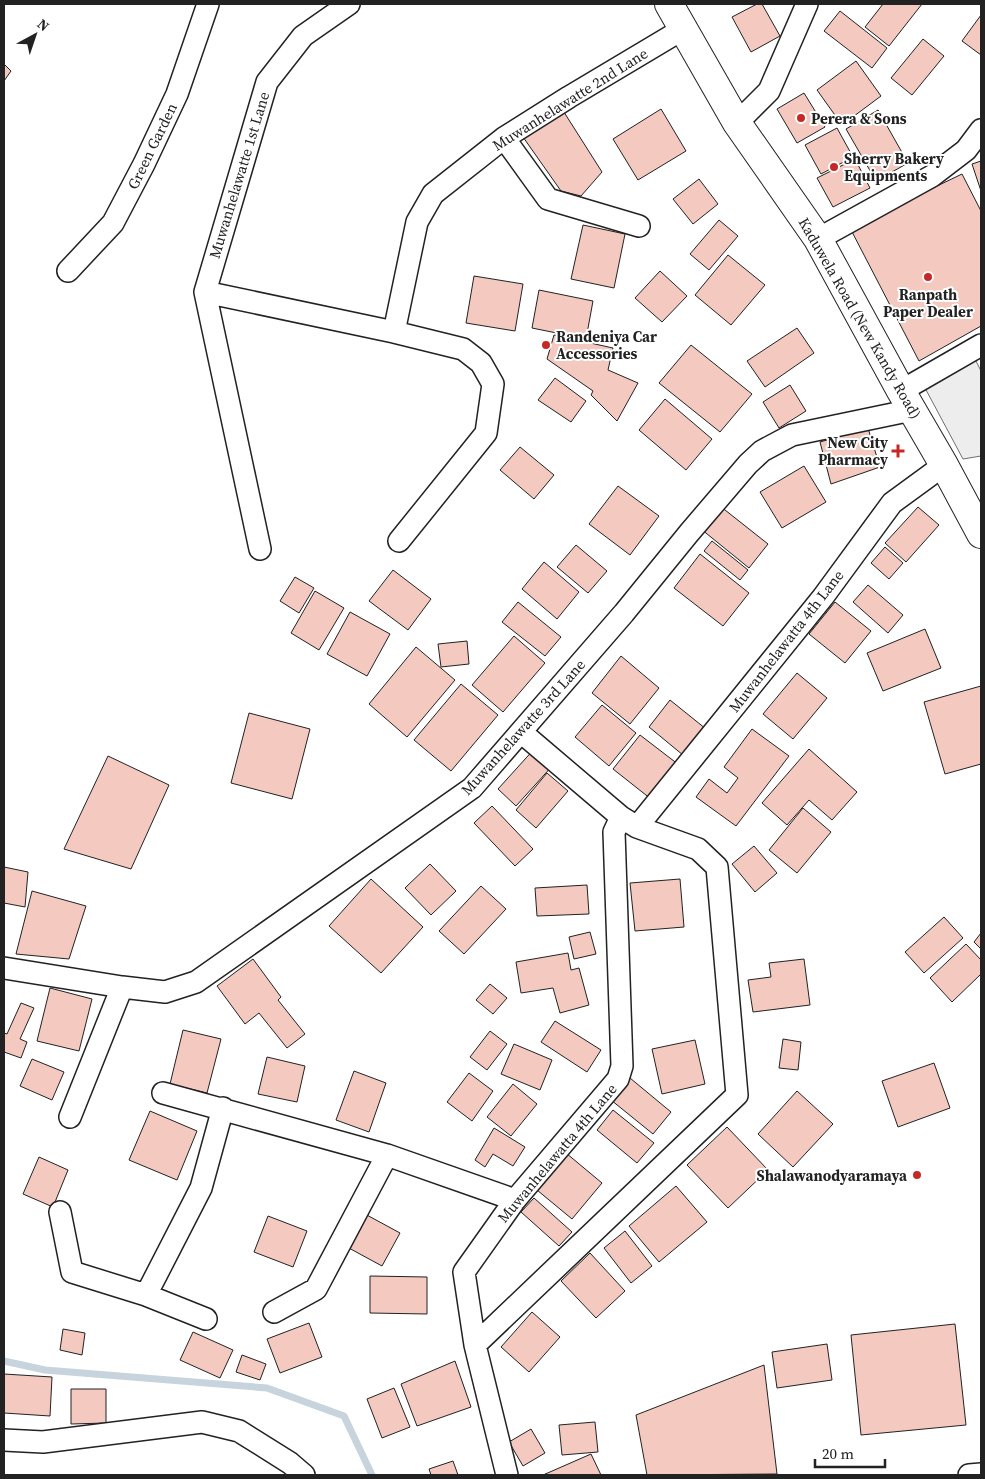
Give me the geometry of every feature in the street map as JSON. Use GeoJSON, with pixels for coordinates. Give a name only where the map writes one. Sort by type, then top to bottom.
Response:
{"type":"FeatureCollection","features":[{"type":"Feature","properties":{"kind":"main road","name":"Kaduwela Road (New Kandy Road)"},"geometry":{"type":"LineString","coordinates":[[669,4],[736,123],[818,239],[906,401],[944,465],[974,506],[981,534]]}},
{"type":"Feature","properties":{"kind":"street","name":"Green Garden"},"geometry":{"type":"LineString","coordinates":[[68,271],[113,223],[122,206],[177,94],[208,4]]}},
{"type":"Feature","properties":{"kind":"street","name":"Muwanhelawatte 1st Lane"},"geometry":{"type":"LineString","coordinates":[[205,292],[267,82],[303,36],[349,4]]}},
{"type":"Feature","properties":{"kind":"street"},"geometry":{"type":"LineString","coordinates":[[736,123],[769,91],[807,4]]}},
{"type":"Feature","properties":{"kind":"street","name":"Muwanhelawatte 2nd Lane"},"geometry":{"type":"LineString","coordinates":[[394,332],[416,222],[433,194],[504,138],[683,29]]}},
{"type":"Feature","properties":{"kind":"street"},"geometry":{"type":"LineString","coordinates":[[818,239],[932,176],[966,150],[981,130]]}},
{"type":"Feature","properties":{"kind":"street"},"geometry":{"type":"LineString","coordinates":[[504,138],[548,199],[639,226]]}},
{"type":"Feature","properties":{"kind":"street"},"geometry":{"type":"LineString","coordinates":[[260,549],[205,292],[394,332],[463,349],[482,363],[493,384],[486,433],[399,541]]}},
{"type":"Feature","properties":{"kind":"street","name":"Muwanhelawatte 3rd Lane"},"geometry":{"type":"LineString","coordinates":[[4,968],[165,992],[196,982],[472,788],[624,613],[748,464],[762,450],[792,435],[906,401],[981,346]]}},
{"type":"Feature","properties":{"kind":"street","name":"Muwanhelawatta 4th Lane"},"geometry":{"type":"LineString","coordinates":[[507,1475],[475,1345],[464,1272],[515,1200],[618,1079],[622,1066],[614,832],[629,822],[822,597],[892,502],[944,465]]}},
{"type":"Feature","properties":{"kind":"street"},"geometry":{"type":"LineString","coordinates":[[475,1345],[738,1095],[716,867],[698,849],[629,822],[521,732]]}},
{"type":"Feature","properties":{"kind":"street"},"geometry":{"type":"LineString","coordinates":[[70,1117],[122,987]]}},
{"type":"Feature","properties":{"kind":"street"},"geometry":{"type":"LineString","coordinates":[[163,1093],[223,1108],[387,1155],[515,1200]]}},
{"type":"Feature","properties":{"kind":"street"},"geometry":{"type":"LineString","coordinates":[[146,1294],[201,1188],[223,1108]]}},
{"type":"Feature","properties":{"kind":"street"},"geometry":{"type":"LineString","coordinates":[[274,1312],[316,1289],[387,1155]]}},
{"type":"Feature","properties":{"kind":"street"},"geometry":{"type":"LineString","coordinates":[[60,1212],[72,1272],[146,1294],[206,1319]]}},
{"type":"Feature","properties":{"kind":"street"},"geometry":{"type":"LineString","coordinates":[[4,1440],[43,1442],[202,1422],[239,1431],[291,1471]]}},
{"type":"Feature","properties":{"kind":"street"},"geometry":{"type":"LineString","coordinates":[[969,1475],[981,1474]]}},
{"type":"Feature","properties":{"kind":"shaded area"},"geometry":{"type":"Polygon","coordinates":[[[975,359],[981,371],[981,456],[963,459],[925,388],[975,359]]]}},
{"type":"Feature","properties":{"kind":"building"},"geometry":{"type":"Polygon","coordinates":[[[757,4],[762,4],[780,36],[751,52],[732,17],[757,4]]]}},
{"type":"Feature","properties":{"kind":"building"},"geometry":{"type":"Polygon","coordinates":[[[883,4],[922,4],[889,46],[865,27],[883,4]]]}},
{"type":"Feature","properties":{"kind":"building"},"geometry":{"type":"Polygon","coordinates":[[[840,11],[887,48],[872,68],[824,31],[840,11]]]}},
{"type":"Feature","properties":{"kind":"building"},"geometry":{"type":"Polygon","coordinates":[[[981,15],[981,55],[962,41],[981,15]]]}},
{"type":"Feature","properties":{"kind":"building"},"geometry":{"type":"Polygon","coordinates":[[[923,39],[944,56],[912,95],[891,78],[923,39]]]}},
{"type":"Feature","properties":{"kind":"building"},"geometry":{"type":"Polygon","coordinates":[[[856,61],[881,96],[842,125],[817,90],[856,61]]]}},
{"type":"Feature","properties":{"kind":"building"},"geometry":{"type":"Polygon","coordinates":[[[4,64],[11,71],[4,81],[4,64]]]}},
{"type":"Feature","properties":{"kind":"building","name":"Perera & Sons"},"geometry":{"type":"Polygon","coordinates":[[[804,93],[825,127],[797,143],[777,109],[804,93]]]}},
{"type":"Feature","properties":{"kind":"building"},"geometry":{"type":"Polygon","coordinates":[[[562,109],[602,172],[581,196],[561,191],[523,137],[562,109]]]}},
{"type":"Feature","properties":{"kind":"building"},"geometry":{"type":"Polygon","coordinates":[[[661,109],[686,151],[638,180],[613,139],[661,109]]]}},
{"type":"Feature","properties":{"kind":"building"},"geometry":{"type":"Polygon","coordinates":[[[878,110],[908,163],[876,181],[846,129],[878,110]]]}},
{"type":"Feature","properties":{"kind":"building"},"geometry":{"type":"Polygon","coordinates":[[[837,128],[853,157],[821,174],[805,145],[837,128]]]}},
{"type":"Feature","properties":{"kind":"building"},"geometry":{"type":"Polygon","coordinates":[[[855,159],[870,188],[833,207],[817,178],[855,159]]]}},
{"type":"Feature","properties":{"kind":"building"},"geometry":{"type":"Polygon","coordinates":[[[981,161],[981,191],[972,164],[981,161]]]}},
{"type":"Feature","properties":{"kind":"building","name":"Ranpath Paper Dealer"},"geometry":{"type":"Polygon","coordinates":[[[962,174],[981,211],[981,326],[919,361],[850,228],[962,174]]]}},
{"type":"Feature","properties":{"kind":"building"},"geometry":{"type":"Polygon","coordinates":[[[699,179],[718,204],[693,224],[673,199],[699,179]]]}},
{"type":"Feature","properties":{"kind":"building"},"geometry":{"type":"Polygon","coordinates":[[[719,220],[738,236],[709,270],[690,254],[719,220]]]}},
{"type":"Feature","properties":{"kind":"building"},"geometry":{"type":"Polygon","coordinates":[[[583,225],[625,234],[614,288],[571,279],[583,225]]]}},
{"type":"Feature","properties":{"kind":"building"},"geometry":{"type":"Polygon","coordinates":[[[728,255],[765,285],[731,325],[695,295],[728,255]]]}},
{"type":"Feature","properties":{"kind":"building"},"geometry":{"type":"Polygon","coordinates":[[[660,271],[687,296],[662,322],[635,298],[660,271]]]}},
{"type":"Feature","properties":{"kind":"building"},"geometry":{"type":"Polygon","coordinates":[[[474,276],[523,284],[515,331],[466,323],[474,276]]]}},
{"type":"Feature","properties":{"kind":"building"},"geometry":{"type":"Polygon","coordinates":[[[539,290],[593,301],[586,339],[532,328],[539,290]]]}},
{"type":"Feature","properties":{"kind":"building"},"geometry":{"type":"Polygon","coordinates":[[[797,328],[814,353],[765,387],[747,361],[797,328]]]}},
{"type":"Feature","properties":{"kind":"building"},"geometry":{"type":"Polygon","coordinates":[[[554,335],[613,348],[608,370],[638,383],[617,421],[591,395],[593,391],[547,359],[554,335]]]}},
{"type":"Feature","properties":{"kind":"building"},"geometry":{"type":"Polygon","coordinates":[[[691,345],[752,394],[720,432],[659,383],[691,345]]]}},
{"type":"Feature","properties":{"kind":"building"},"geometry":{"type":"Polygon","coordinates":[[[555,378],[586,401],[571,422],[538,400],[555,378]]]}},
{"type":"Feature","properties":{"kind":"building"},"geometry":{"type":"Polygon","coordinates":[[[790,385],[806,411],[779,428],[763,402],[790,385]]]}},
{"type":"Feature","properties":{"kind":"building"},"geometry":{"type":"Polygon","coordinates":[[[665,399],[712,439],[686,470],[639,430],[665,399]]]}},
{"type":"Feature","properties":{"kind":"building"},"geometry":{"type":"Polygon","coordinates":[[[868,428],[880,467],[831,484],[820,442],[868,428]]]}},
{"type":"Feature","properties":{"kind":"building"},"geometry":{"type":"Polygon","coordinates":[[[520,447],[554,475],[534,499],[500,470],[520,447]]]}},
{"type":"Feature","properties":{"kind":"building"},"geometry":{"type":"Polygon","coordinates":[[[804,466],[826,502],[782,528],[760,492],[804,466]]]}},
{"type":"Feature","properties":{"kind":"building"},"geometry":{"type":"Polygon","coordinates":[[[618,486],[659,516],[630,555],[589,524],[618,486]]]}},
{"type":"Feature","properties":{"kind":"building"},"geometry":{"type":"Polygon","coordinates":[[[720,506],[768,544],[749,568],[701,529],[720,506]]]}},
{"type":"Feature","properties":{"kind":"building"},"geometry":{"type":"Polygon","coordinates":[[[918,507],[939,525],[906,562],[885,543],[918,507]]]}},
{"type":"Feature","properties":{"kind":"building"},"geometry":{"type":"Polygon","coordinates":[[[712,541],[748,570],[740,580],[704,551],[712,541]]]}},
{"type":"Feature","properties":{"kind":"building"},"geometry":{"type":"Polygon","coordinates":[[[576,545],[607,571],[588,593],[557,567],[576,545]]]}},
{"type":"Feature","properties":{"kind":"building"},"geometry":{"type":"Polygon","coordinates":[[[885,547],[903,563],[889,579],[871,563],[885,547]]]}},
{"type":"Feature","properties":{"kind":"building"},"geometry":{"type":"Polygon","coordinates":[[[700,554],[749,593],[723,626],[674,588],[700,554]]]}},
{"type":"Feature","properties":{"kind":"building"},"geometry":{"type":"Polygon","coordinates":[[[544,562],[579,592],[557,619],[522,589],[544,562]]]}},
{"type":"Feature","properties":{"kind":"building"},"geometry":{"type":"Polygon","coordinates":[[[393,570],[431,599],[408,630],[369,601],[393,570]]]}},
{"type":"Feature","properties":{"kind":"building"},"geometry":{"type":"Polygon","coordinates":[[[295,577],[314,588],[299,613],[280,601],[295,577]]]}},
{"type":"Feature","properties":{"kind":"building"},"geometry":{"type":"Polygon","coordinates":[[[868,585],[903,615],[888,633],[853,602],[868,585]]]}},
{"type":"Feature","properties":{"kind":"building"},"geometry":{"type":"Polygon","coordinates":[[[315,591],[344,608],[319,650],[291,633],[315,591]]]}},
{"type":"Feature","properties":{"kind":"building"},"geometry":{"type":"Polygon","coordinates":[[[518,602],[561,637],[545,656],[502,622],[518,602]]]}},
{"type":"Feature","properties":{"kind":"building"},"geometry":{"type":"Polygon","coordinates":[[[835,602],[871,631],[845,663],[809,634],[835,602]]]}},
{"type":"Feature","properties":{"kind":"building"},"geometry":{"type":"Polygon","coordinates":[[[350,612],[390,634],[367,676],[327,654],[350,612]]]}},
{"type":"Feature","properties":{"kind":"building"},"geometry":{"type":"Polygon","coordinates":[[[925,629],[941,668],[883,691],[867,653],[925,629]]]}},
{"type":"Feature","properties":{"kind":"building"},"geometry":{"type":"Polygon","coordinates":[[[514,636],[545,663],[503,712],[472,685],[514,636]]]}},
{"type":"Feature","properties":{"kind":"building"},"geometry":{"type":"Polygon","coordinates":[[[467,641],[469,664],[441,667],[438,644],[467,641]]]}},
{"type":"Feature","properties":{"kind":"building"},"geometry":{"type":"Polygon","coordinates":[[[416,647],[455,680],[407,737],[369,704],[416,647]]]}},
{"type":"Feature","properties":{"kind":"building"},"geometry":{"type":"Polygon","coordinates":[[[621,656],[659,688],[630,724],[592,693],[621,656]]]}},
{"type":"Feature","properties":{"kind":"building"},"geometry":{"type":"Polygon","coordinates":[[[797,673],[827,698],[793,739],[763,714],[797,673]]]}},
{"type":"Feature","properties":{"kind":"building"},"geometry":{"type":"Polygon","coordinates":[[[461,684],[498,715],[451,771],[414,740],[461,684]]]}},
{"type":"Feature","properties":{"kind":"building"},"geometry":{"type":"Polygon","coordinates":[[[981,686],[981,764],[945,774],[924,702],[981,686]]]}},
{"type":"Feature","properties":{"kind":"building"},"geometry":{"type":"Polygon","coordinates":[[[670,700],[711,733],[689,760],[649,727],[670,700]]]}},
{"type":"Feature","properties":{"kind":"building"},"geometry":{"type":"Polygon","coordinates":[[[602,705],[636,733],[609,766],[575,737],[602,705]]]}},
{"type":"Feature","properties":{"kind":"building"},"geometry":{"type":"Polygon","coordinates":[[[249,713],[310,729],[292,799],[231,783],[249,713]]]}},
{"type":"Feature","properties":{"kind":"building"},"geometry":{"type":"Polygon","coordinates":[[[752,729],[789,756],[736,826],[696,797],[709,779],[727,793],[738,778],[724,767],[752,729]]]}},
{"type":"Feature","properties":{"kind":"building"},"geometry":{"type":"Polygon","coordinates":[[[640,735],[683,768],[656,803],[613,769],[640,735]]]}},
{"type":"Feature","properties":{"kind":"building"},"geometry":{"type":"Polygon","coordinates":[[[536,747],[554,764],[516,806],[498,789],[536,747]]]}},
{"type":"Feature","properties":{"kind":"building"},"geometry":{"type":"Polygon","coordinates":[[[809,749],[857,792],[832,820],[809,800],[787,825],[762,803],[809,749]]]}},
{"type":"Feature","properties":{"kind":"building"},"geometry":{"type":"Polygon","coordinates":[[[108,756],[169,785],[131,869],[64,849],[108,756]]]}},
{"type":"Feature","properties":{"kind":"building"},"geometry":{"type":"Polygon","coordinates":[[[547,773],[568,791],[536,828],[516,810],[547,773]]]}},
{"type":"Feature","properties":{"kind":"building"},"geometry":{"type":"Polygon","coordinates":[[[492,806],[533,849],[515,866],[474,823],[492,806]]]}},
{"type":"Feature","properties":{"kind":"building"},"geometry":{"type":"Polygon","coordinates":[[[803,808],[831,832],[797,873],[769,850],[803,808]]]}},
{"type":"Feature","properties":{"kind":"building"},"geometry":{"type":"Polygon","coordinates":[[[754,846],[777,873],[755,892],[732,864],[754,846]]]}},
{"type":"Feature","properties":{"kind":"building"},"geometry":{"type":"Polygon","coordinates":[[[430,864],[456,891],[431,915],[405,888],[430,864]]]}},
{"type":"Feature","properties":{"kind":"building"},"geometry":{"type":"Polygon","coordinates":[[[4,867],[28,872],[25,907],[4,903],[4,867]]]}},
{"type":"Feature","properties":{"kind":"building"},"geometry":{"type":"Polygon","coordinates":[[[371,879],[423,927],[381,973],[329,926],[371,879]]]}},
{"type":"Feature","properties":{"kind":"building"},"geometry":{"type":"Polygon","coordinates":[[[680,879],[684,927],[635,931],[630,883],[680,879]]]}},
{"type":"Feature","properties":{"kind":"building"},"geometry":{"type":"Polygon","coordinates":[[[587,885],[589,914],[537,916],[535,888],[587,885]]]}},
{"type":"Feature","properties":{"kind":"building"},"geometry":{"type":"Polygon","coordinates":[[[481,886],[506,909],[464,954],[439,931],[481,886]]]}},
{"type":"Feature","properties":{"kind":"building"},"geometry":{"type":"Polygon","coordinates":[[[32,891],[86,906],[69,959],[16,954],[32,891]]]}},
{"type":"Feature","properties":{"kind":"building"},"geometry":{"type":"Polygon","coordinates":[[[944,917],[963,938],[924,973],[905,952],[944,917]]]}},
{"type":"Feature","properties":{"kind":"building"},"geometry":{"type":"Polygon","coordinates":[[[590,932],[596,954],[574,959],[569,937],[590,932]]]}},
{"type":"Feature","properties":{"kind":"building"},"geometry":{"type":"Polygon","coordinates":[[[981,933],[981,949],[974,942],[981,933]]]}},
{"type":"Feature","properties":{"kind":"building"},"geometry":{"type":"Polygon","coordinates":[[[966,944],[981,960],[981,974],[952,1002],[930,978],[966,944]]]}},
{"type":"Feature","properties":{"kind":"building"},"geometry":{"type":"Polygon","coordinates":[[[568,953],[571,970],[579,968],[589,1005],[560,1013],[553,988],[521,993],[516,962],[568,953]]]}},
{"type":"Feature","properties":{"kind":"building"},"geometry":{"type":"Polygon","coordinates":[[[253,959],[281,997],[278,1000],[305,1034],[287,1048],[259,1013],[245,1024],[217,986],[253,959]]]}},
{"type":"Feature","properties":{"kind":"building"},"geometry":{"type":"Polygon","coordinates":[[[804,959],[810,1005],[753,1012],[748,980],[771,977],[769,963],[804,959]]]}},
{"type":"Feature","properties":{"kind":"building"},"geometry":{"type":"Polygon","coordinates":[[[490,984],[507,998],[493,1014],[476,1000],[490,984]]]}},
{"type":"Feature","properties":{"kind":"building"},"geometry":{"type":"Polygon","coordinates":[[[50,988],[92,999],[79,1051],[37,1041],[50,988]]]}},
{"type":"Feature","properties":{"kind":"building"},"geometry":{"type":"Polygon","coordinates":[[[21,1003],[34,1008],[20,1039],[27,1042],[21,1058],[4,1052],[4,1033],[7,1034],[21,1003]]]}},
{"type":"Feature","properties":{"kind":"building"},"geometry":{"type":"Polygon","coordinates":[[[555,1021],[601,1050],[587,1072],[541,1042],[555,1021]]]}},
{"type":"Feature","properties":{"kind":"building"},"geometry":{"type":"Polygon","coordinates":[[[183,1030],[221,1039],[207,1093],[170,1084],[183,1030]]]}},
{"type":"Feature","properties":{"kind":"building"},"geometry":{"type":"Polygon","coordinates":[[[490,1031],[507,1044],[487,1070],[470,1057],[490,1031]]]}},
{"type":"Feature","properties":{"kind":"building"},"geometry":{"type":"Polygon","coordinates":[[[783,1039],[801,1042],[798,1070],[779,1068],[783,1039]]]}},
{"type":"Feature","properties":{"kind":"building"},"geometry":{"type":"Polygon","coordinates":[[[695,1040],[705,1084],[662,1094],[652,1049],[695,1040]]]}},
{"type":"Feature","properties":{"kind":"building"},"geometry":{"type":"Polygon","coordinates":[[[514,1044],[552,1060],[540,1090],[501,1074],[514,1044]]]}},
{"type":"Feature","properties":{"kind":"building"},"geometry":{"type":"Polygon","coordinates":[[[267,1057],[305,1066],[297,1102],[258,1094],[267,1057]]]}},
{"type":"Feature","properties":{"kind":"building"},"geometry":{"type":"Polygon","coordinates":[[[32,1059],[64,1072],[52,1100],[20,1086],[32,1059]]]}},
{"type":"Feature","properties":{"kind":"building"},"geometry":{"type":"Polygon","coordinates":[[[934,1063],[950,1108],[898,1127],[882,1081],[934,1063]]]}},
{"type":"Feature","properties":{"kind":"building"},"geometry":{"type":"Polygon","coordinates":[[[354,1071],[386,1083],[369,1132],[336,1120],[354,1071]]]}},
{"type":"Feature","properties":{"kind":"building"},"geometry":{"type":"Polygon","coordinates":[[[469,1073],[493,1091],[472,1121],[447,1102],[469,1073]]]}},
{"type":"Feature","properties":{"kind":"building"},"geometry":{"type":"Polygon","coordinates":[[[630,1078],[671,1112],[653,1134],[611,1100],[630,1078]]]}},
{"type":"Feature","properties":{"kind":"building"},"geometry":{"type":"Polygon","coordinates":[[[513,1084],[537,1104],[511,1136],[487,1117],[513,1084]]]}},
{"type":"Feature","properties":{"kind":"building"},"geometry":{"type":"Polygon","coordinates":[[[797,1091],[833,1124],[793,1167],[758,1134],[797,1091]]]}},
{"type":"Feature","properties":{"kind":"building"},"geometry":{"type":"Polygon","coordinates":[[[613,1110],[654,1143],[637,1163],[597,1130],[613,1110]]]}},
{"type":"Feature","properties":{"kind":"building"},"geometry":{"type":"Polygon","coordinates":[[[150,1111],[197,1131],[177,1180],[129,1160],[150,1111]]]}},
{"type":"Feature","properties":{"kind":"building"},"geometry":{"type":"Polygon","coordinates":[[[727,1127],[768,1170],[728,1208],[687,1165],[727,1127]]]}},
{"type":"Feature","properties":{"kind":"building"},"geometry":{"type":"Polygon","coordinates":[[[494,1128],[525,1147],[513,1166],[493,1154],[485,1167],[475,1160],[494,1128]]]}},
{"type":"Feature","properties":{"kind":"building"},"geometry":{"type":"Polygon","coordinates":[[[566,1153],[602,1183],[572,1219],[537,1190],[566,1153]]]}},
{"type":"Feature","properties":{"kind":"building"},"geometry":{"type":"Polygon","coordinates":[[[39,1157],[68,1170],[53,1207],[23,1194],[39,1157]]]}},
{"type":"Feature","properties":{"kind":"building"},"geometry":{"type":"Polygon","coordinates":[[[676,1186],[707,1222],[659,1262],[629,1226],[676,1186]]]}},
{"type":"Feature","properties":{"kind":"building"},"geometry":{"type":"Polygon","coordinates":[[[534,1198],[572,1232],[559,1246],[521,1212],[534,1198]]]}},
{"type":"Feature","properties":{"kind":"building"},"geometry":{"type":"Polygon","coordinates":[[[365,1214],[400,1233],[382,1266],[347,1247],[365,1214]]]}},
{"type":"Feature","properties":{"kind":"building"},"geometry":{"type":"Polygon","coordinates":[[[268,1216],[307,1231],[293,1267],[254,1252],[268,1216]]]}},
{"type":"Feature","properties":{"kind":"building"},"geometry":{"type":"Polygon","coordinates":[[[625,1231],[652,1266],[631,1283],[604,1248],[625,1231]]]}},
{"type":"Feature","properties":{"kind":"building"},"geometry":{"type":"Polygon","coordinates":[[[590,1253],[625,1291],[596,1318],[561,1281],[590,1253]]]}},
{"type":"Feature","properties":{"kind":"building"},"geometry":{"type":"Polygon","coordinates":[[[370,1276],[427,1277],[427,1314],[370,1313],[370,1276]]]}},
{"type":"Feature","properties":{"kind":"building"},"geometry":{"type":"Polygon","coordinates":[[[532,1312],[560,1337],[529,1372],[501,1347],[532,1312]]]}},
{"type":"Feature","properties":{"kind":"building"},"geometry":{"type":"Polygon","coordinates":[[[309,1323],[322,1357],[280,1373],[267,1339],[309,1323]]]}},
{"type":"Feature","properties":{"kind":"building"},"geometry":{"type":"Polygon","coordinates":[[[955,1324],[966,1425],[861,1435],[851,1335],[955,1324]]]}},
{"type":"Feature","properties":{"kind":"building"},"geometry":{"type":"Polygon","coordinates":[[[63,1329],[85,1333],[82,1355],[60,1350],[63,1329]]]}},
{"type":"Feature","properties":{"kind":"building"},"geometry":{"type":"Polygon","coordinates":[[[193,1332],[233,1350],[220,1378],[180,1360],[193,1332]]]}},
{"type":"Feature","properties":{"kind":"building"},"geometry":{"type":"Polygon","coordinates":[[[827,1344],[832,1380],[777,1388],[772,1352],[827,1344]]]}},
{"type":"Feature","properties":{"kind":"building"},"geometry":{"type":"Polygon","coordinates":[[[242,1355],[266,1364],[260,1380],[236,1372],[242,1355]]]}},
{"type":"Feature","properties":{"kind":"building"},"geometry":{"type":"Polygon","coordinates":[[[455,1361],[471,1407],[417,1426],[401,1384],[455,1361]]]}},
{"type":"Feature","properties":{"kind":"building"},"geometry":{"type":"Polygon","coordinates":[[[764,1365],[777,1474],[647,1475],[636,1415],[764,1365]]]}},
{"type":"Feature","properties":{"kind":"building"},"geometry":{"type":"Polygon","coordinates":[[[4,1374],[52,1377],[50,1416],[4,1413],[4,1374]]]}},
{"type":"Feature","properties":{"kind":"building"},"geometry":{"type":"Polygon","coordinates":[[[394,1388],[410,1427],[382,1438],[367,1399],[394,1388]]]}},
{"type":"Feature","properties":{"kind":"building"},"geometry":{"type":"Polygon","coordinates":[[[71,1389],[106,1389],[106,1423],[71,1424],[71,1389]]]}},
{"type":"Feature","properties":{"kind":"building"},"geometry":{"type":"Polygon","coordinates":[[[595,1422],[598,1452],[562,1455],[559,1425],[595,1422]]]}},
{"type":"Feature","properties":{"kind":"building"},"geometry":{"type":"Polygon","coordinates":[[[531,1429],[545,1453],[523,1466],[509,1442],[531,1429]]]}},
{"type":"Feature","properties":{"kind":"building"},"geometry":{"type":"Polygon","coordinates":[[[591,1454],[601,1475],[543,1475],[591,1454]]]}},
{"type":"Feature","properties":{"kind":"building"},"geometry":{"type":"Polygon","coordinates":[[[453,1461],[458,1475],[431,1475],[429,1469],[453,1461]]]}},
{"type":"Feature","properties":{"kind":"waterway"},"geometry":{"type":"LineString","coordinates":[[4,1361],[45,1370],[267,1388],[344,1416],[372,1475]]}},
{"type":"Feature","properties":{"kind":"place","name":"Perera & Sons"},"geometry":{"type":"Point","coordinates":[801,118]}},
{"type":"Feature","properties":{"kind":"place","name":"Sherry Bakery Equipments"},"geometry":{"type":"Point","coordinates":[834,167]}},
{"type":"Feature","properties":{"kind":"place","name":"Ranpath Paper Dealer"},"geometry":{"type":"Point","coordinates":[928,277]}},
{"type":"Feature","properties":{"kind":"place","name":"Randeniya Car Accessories"},"geometry":{"type":"Point","coordinates":[546,345]}},
{"type":"Feature","properties":{"kind":"place","name":"New City Pharmacy"},"geometry":{"type":"Point","coordinates":[898,451]}},
{"type":"Feature","properties":{"kind":"place","name":"Shalawanodyaramaya"},"geometry":{"type":"Point","coordinates":[917,1175]}}]}
